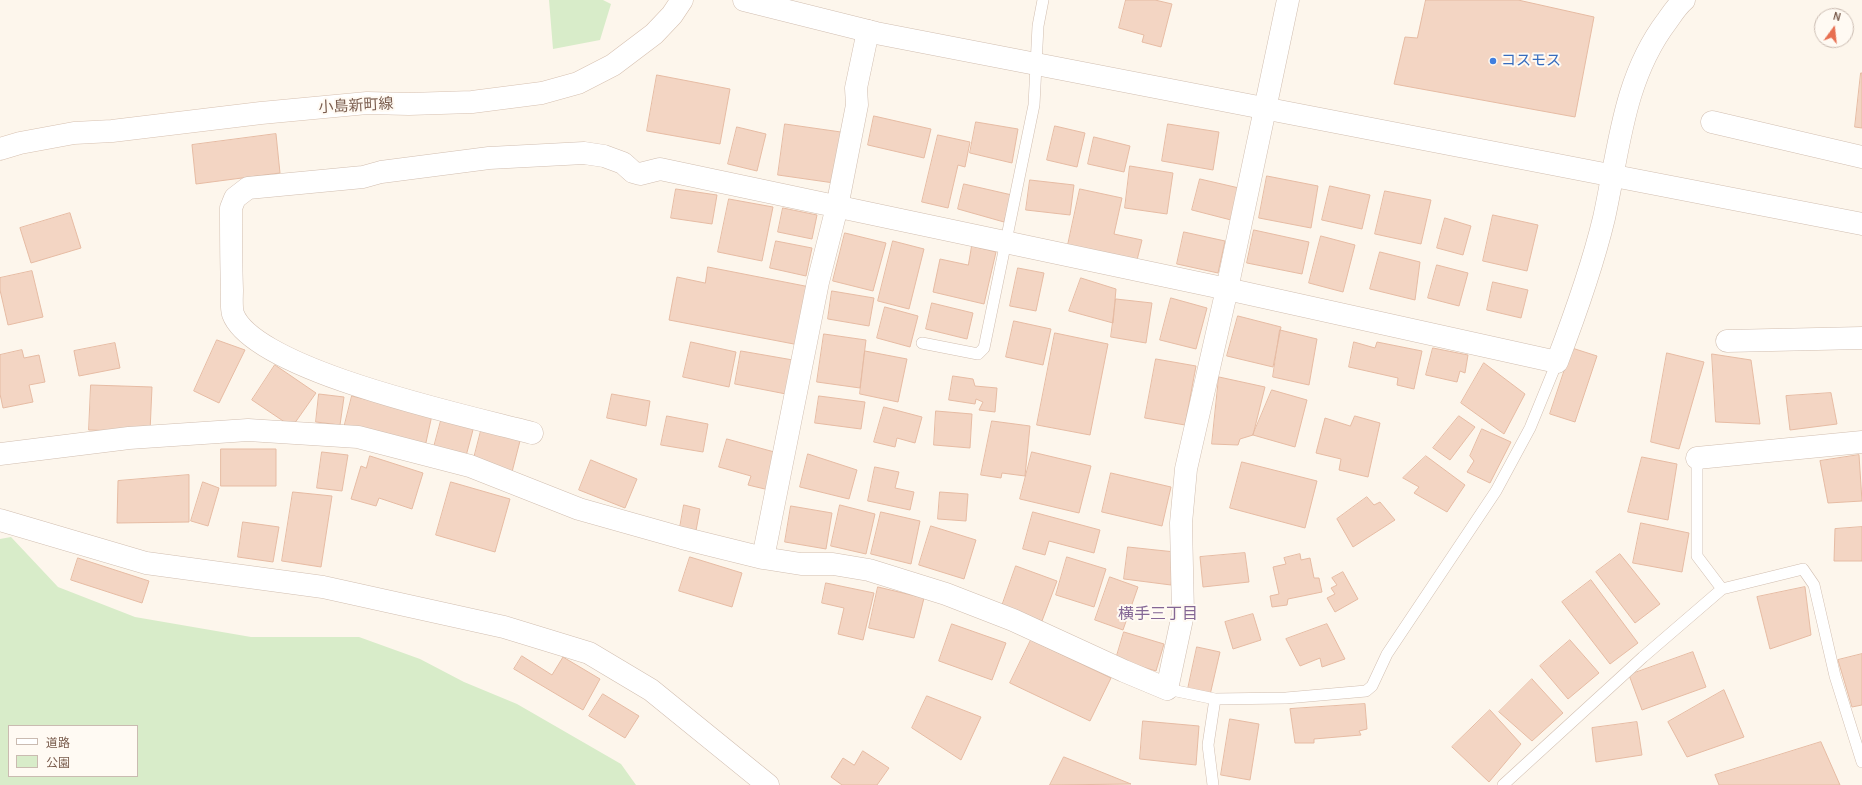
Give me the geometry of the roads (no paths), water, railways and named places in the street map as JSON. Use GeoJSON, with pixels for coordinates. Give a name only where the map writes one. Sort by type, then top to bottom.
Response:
{"type":"FeatureCollection","features":[{"type":"Feature","properties":{"kind":"street","name":"小島新町線"},"geometry":{"type":"LineString","coordinates":[[0,149],[20,143],[74,133],[112,131],[269,112],[367,102],[409,104],[472,102],[542,92],[578,83],[613,65],[654,34],[672,15],[682,0]]}},
{"type":"Feature","properties":{"kind":"street"},"geometry":{"type":"LineString","coordinates":[[744,0],[868,31],[1266,110],[1862,224]]}},
{"type":"Feature","properties":{"kind":"street"},"geometry":{"type":"LineString","coordinates":[[0,454],[129,438],[248,430],[358,437],[470,466],[579,509],[682,538],[763,558],[801,564],[833,564],[869,570],[946,594],[1013,620],[1167,689],[1183,614],[1180,523],[1186,469],[1266,110],[1288,0]]}},
{"type":"Feature","properties":{"kind":"street"},"geometry":{"type":"LineString","coordinates":[[532,433],[364,388],[329,376],[286,358],[241,329],[233,313],[231,208],[235,198],[248,188],[363,177],[381,172],[489,158],[584,153],[604,156],[616,160],[623,163],[633,172],[640,174],[660,169],[1227,289],[1557,362],[1585,288],[1604,218],[1618,137],[1636,76],[1654,38],[1679,1]]}},
{"type":"Feature","properties":{"kind":"street"},"geometry":{"type":"LineString","coordinates":[[763,558],[818,282],[837,207],[857,105],[856,88],[868,31]]}},
{"type":"Feature","properties":{"kind":"street"},"geometry":{"type":"LineString","coordinates":[[1712,122],[1862,157]]}},
{"type":"Feature","properties":{"kind":"street"},"geometry":{"type":"LineString","coordinates":[[1727,342],[1862,338]]}},
{"type":"Feature","properties":{"kind":"street"},"geometry":{"type":"LineString","coordinates":[[1697,458],[1862,442]]}},
{"type":"Feature","properties":{"kind":"street"},"geometry":{"type":"LineString","coordinates":[[0,520],[146,563],[323,587],[504,627],[590,653],[651,690],[768,785]]}},
{"type":"Feature","properties":{"kind":"lane"},"geometry":{"type":"LineString","coordinates":[[922,343],[978,354],[984,348],[1034,106],[1038,26],[1043,0]]}},
{"type":"Feature","properties":{"kind":"lane"},"geometry":{"type":"LineString","coordinates":[[1167,689],[1215,699],[1286,698],[1366,691],[1372,686],[1387,654],[1496,491],[1530,428],[1557,362]]}},
{"type":"Feature","properties":{"kind":"lane"},"geometry":{"type":"LineString","coordinates":[[1697,458],[1697,556],[1722,589]]}},
{"type":"Feature","properties":{"kind":"lane"},"geometry":{"type":"LineString","coordinates":[[1503,785],[1643,656],[1722,589],[1804,569],[1814,585],[1835,676],[1862,762]]}},
{"type":"Feature","properties":{"kind":"lane"},"geometry":{"type":"LineString","coordinates":[[1213,785],[1208,745],[1215,699]]}},
{"type":"Feature","properties":{"kind":"place","name":"コスモス"},"geometry":{"type":"Point","coordinates":[1493,61]}},
{"type":"Feature","properties":{"kind":"district","name":"横手三丁目"},"geometry":{"type":"Point","coordinates":[1158,614]}}]}
